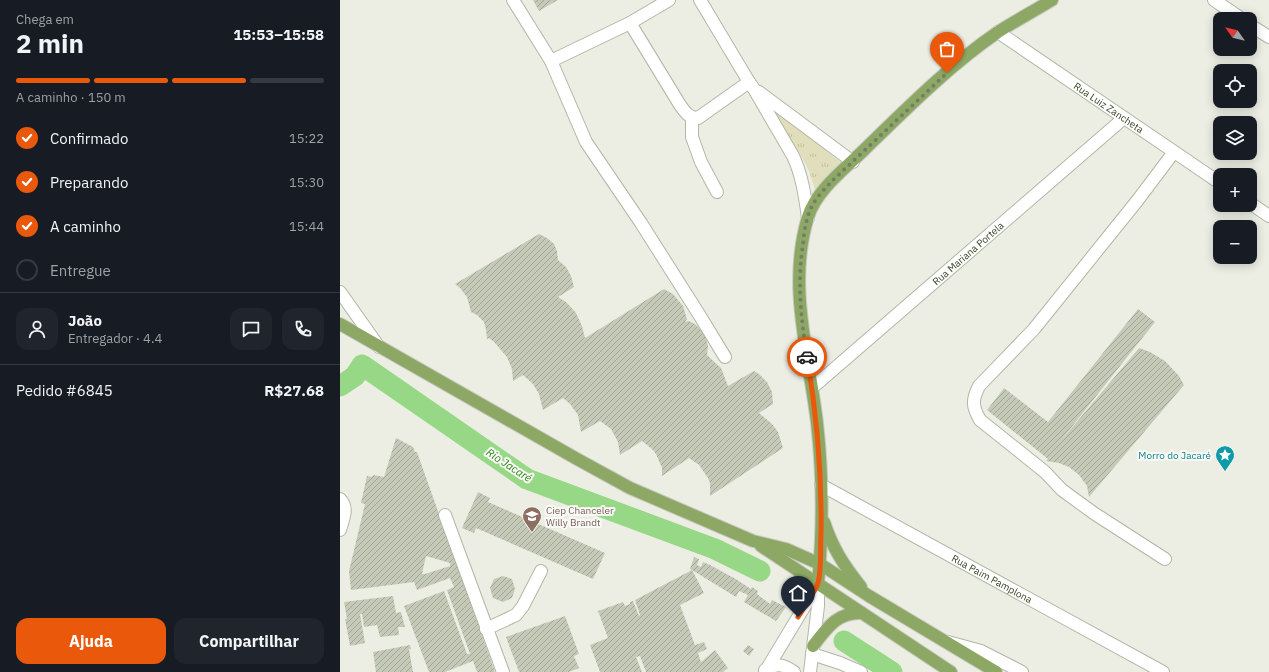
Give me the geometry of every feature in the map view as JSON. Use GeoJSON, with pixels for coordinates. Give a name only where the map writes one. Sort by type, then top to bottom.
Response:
{"type":"FeatureCollection","features":[{"type":"Feature","properties":{"kind":"main road"},"geometry":{"type":"LineString","coordinates":[[818,584],[821,511],[819,448],[800,302],[801,257],[808,218],[812,207],[817,198],[852,162],[958,63],[998,32],[1052,0]]}},
{"type":"Feature","properties":{"kind":"main road"},"geometry":{"type":"LineString","coordinates":[[340,324],[610,477],[653,499],[753,541],[786,549],[820,564],[940,640],[996,672]]}},
{"type":"Feature","properties":{"kind":"main road"},"geometry":{"type":"LineString","coordinates":[[821,511],[829,536],[840,560],[869,596]]}},
{"type":"Feature","properties":{"kind":"main road"},"geometry":{"type":"LineString","coordinates":[[753,541],[951,672]]}},
{"type":"Feature","properties":{"kind":"main road"},"geometry":{"type":"LineString","coordinates":[[812,650],[824,632],[844,615],[862,613]]}},
{"type":"Feature","properties":{"kind":"street"},"geometry":{"type":"LineString","coordinates":[[513,0],[551,60],[586,142],[645,229],[725,357]]}},
{"type":"Feature","properties":{"kind":"street"},"geometry":{"type":"LineString","coordinates":[[551,60],[630,23],[669,0]]}},
{"type":"Feature","properties":{"kind":"street"},"geometry":{"type":"LineString","coordinates":[[701,0],[797,164],[808,218]]}},
{"type":"Feature","properties":{"kind":"street"},"geometry":{"type":"LineString","coordinates":[[1214,0],[1232,12]]}},
{"type":"Feature","properties":{"kind":"street"},"geometry":{"type":"LineString","coordinates":[[630,23],[680,105],[692,118],[698,118],[752,85]]}},
{"type":"Feature","properties":{"kind":"street"},"geometry":{"type":"LineString","coordinates":[[1257,29],[1269,38]]}},
{"type":"Feature","properties":{"kind":"street","name":"Rua Luiz Zancheta"},"geometry":{"type":"LineString","coordinates":[[998,32],[1213,178]]}},
{"type":"Feature","properties":{"kind":"street"},"geometry":{"type":"LineString","coordinates":[[752,85],[852,162]]}},
{"type":"Feature","properties":{"kind":"street"},"geometry":{"type":"LineString","coordinates":[[692,118],[692,137],[701,162],[717,192]]}},
{"type":"Feature","properties":{"kind":"street","name":"Rua Mariana Portela"},"geometry":{"type":"LineString","coordinates":[[812,388],[1124,118]]}},
{"type":"Feature","properties":{"kind":"street"},"geometry":{"type":"LineString","coordinates":[[1165,559],[1095,514],[1062,490],[1045,472],[980,420],[974,410],[974,397],[980,386],[1034,329],[1137,201],[1174,152]]}},
{"type":"Feature","properties":{"kind":"street"},"geometry":{"type":"LineString","coordinates":[[1257,208],[1269,216]]}},
{"type":"Feature","properties":{"kind":"street"},"geometry":{"type":"LineString","coordinates":[[340,292],[376,345]]}},
{"type":"Feature","properties":{"kind":"street","name":"Rua Paim Pamplona"},"geometry":{"type":"LineString","coordinates":[[821,485],[1163,672]]}},
{"type":"Feature","properties":{"kind":"street"},"geometry":{"type":"LineString","coordinates":[[340,499],[345,507],[340,530]]}},
{"type":"Feature","properties":{"kind":"street"},"geometry":{"type":"LineString","coordinates":[[445,515],[486,630],[503,672]]}},
{"type":"Feature","properties":{"kind":"street"},"geometry":{"type":"LineString","coordinates":[[486,630],[516,615],[523,606],[541,571]]}},
{"type":"Feature","properties":{"kind":"street"},"geometry":{"type":"LineString","coordinates":[[810,672],[818,606],[818,584]]}},
{"type":"Feature","properties":{"kind":"street"},"geometry":{"type":"LineString","coordinates":[[764,671],[818,584]]}},
{"type":"Feature","properties":{"kind":"street"},"geometry":{"type":"LineString","coordinates":[[940,640],[981,651],[1022,672]]}},
{"type":"Feature","properties":{"kind":"street"},"geometry":{"type":"LineString","coordinates":[[812,650],[861,672]]}},
{"type":"Feature","properties":{"kind":"street"},"geometry":{"type":"LineString","coordinates":[[764,671],[775,665],[781,665],[794,672]]}},
{"type":"Feature","properties":{"kind":"green space"},"geometry":{"type":"Polygon","coordinates":[[[776,110],[840,162],[815,190],[809,171],[803,159],[774,113],[776,110]]]}},
{"type":"Feature","properties":{"kind":"building"},"geometry":{"type":"Polygon","coordinates":[[[533,0],[558,0],[539,11],[533,0]]]}},
{"type":"Feature","properties":{"kind":"building"},"geometry":{"type":"Polygon","coordinates":[[[539,234],[554,244],[557,251],[558,260],[566,267],[571,276],[574,287],[558,297],[566,302],[576,313],[582,326],[585,338],[664,289],[673,294],[683,306],[687,319],[685,322],[689,321],[695,324],[704,333],[708,346],[707,355],[721,368],[728,386],[754,371],[767,382],[772,392],[773,404],[759,413],[772,424],[778,432],[783,448],[710,496],[710,483],[708,478],[699,465],[689,458],[662,476],[662,468],[656,454],[642,441],[620,455],[618,442],[611,429],[600,421],[581,432],[578,415],[570,404],[563,398],[543,410],[539,394],[533,384],[523,375],[513,381],[512,369],[507,357],[494,342],[489,338],[487,339],[484,322],[477,315],[471,312],[467,297],[455,284],[539,234]]]}},
{"type":"Feature","properties":{"kind":"building"},"geometry":{"type":"Polygon","coordinates":[[[1138,309],[1155,322],[1059,443],[1139,348],[1150,352],[1165,361],[1179,376],[1184,385],[1089,497],[1087,486],[1079,475],[1069,467],[1059,463],[1046,461],[1048,459],[987,410],[1004,388],[1048,422],[1138,309]]]}},
{"type":"Feature","properties":{"kind":"building"},"geometry":{"type":"Polygon","coordinates":[[[396,438],[413,447],[415,452],[417,452],[495,672],[477,672],[473,661],[445,672],[429,672],[404,606],[444,591],[467,654],[470,654],[447,590],[454,587],[450,578],[417,590],[414,582],[351,590],[349,571],[365,504],[361,503],[367,476],[372,477],[373,475],[384,477],[396,438]],[[426,556],[422,574],[450,566],[450,563],[426,556]]]}},
{"type":"Feature","properties":{"kind":"building"},"geometry":{"type":"Polygon","coordinates":[[[478,492],[490,498],[488,502],[605,553],[593,579],[476,528],[474,533],[462,528],[478,492]]]}},
{"type":"Feature","properties":{"kind":"building"},"geometry":{"type":"Polygon","coordinates":[[[694,557],[699,559],[697,565],[701,567],[703,562],[710,565],[751,589],[752,587],[758,591],[757,594],[770,604],[772,600],[786,607],[776,621],[744,602],[748,595],[739,591],[736,597],[690,569],[694,557]]]}},
{"type":"Feature","properties":{"kind":"building"},"geometry":{"type":"Polygon","coordinates":[[[692,570],[704,593],[680,605],[695,645],[704,642],[707,649],[698,653],[701,662],[715,650],[728,668],[723,672],[646,672],[640,656],[636,657],[642,672],[600,672],[590,645],[608,638],[598,611],[623,602],[625,606],[633,601],[639,616],[640,615],[635,600],[692,570]]]}},
{"type":"Feature","properties":{"kind":"building"},"geometry":{"type":"Polygon","coordinates":[[[503,576],[512,579],[515,589],[512,598],[503,602],[493,598],[490,588],[494,579],[503,576]]]}},
{"type":"Feature","properties":{"kind":"building"},"geometry":{"type":"Polygon","coordinates":[[[393,596],[396,613],[401,612],[405,627],[398,627],[399,635],[380,637],[377,625],[364,627],[362,614],[360,614],[365,643],[350,646],[345,619],[347,619],[344,602],[393,596]]]}},
{"type":"Feature","properties":{"kind":"building"},"geometry":{"type":"Polygon","coordinates":[[[565,616],[579,654],[574,656],[579,668],[569,672],[519,672],[506,637],[565,616]]]}},
{"type":"Feature","properties":{"kind":"building"},"geometry":{"type":"Polygon","coordinates":[[[410,645],[411,649],[409,649],[413,672],[376,672],[373,652],[410,645]]]}},
{"type":"Feature","properties":{"kind":"building"},"geometry":{"type":"Polygon","coordinates":[[[748,645],[754,649],[749,656],[743,651],[748,645]]]}},
{"type":"Feature","properties":{"kind":"waterway","name":"Rio Jacaré"},"geometry":{"type":"LineString","coordinates":[[340,386],[355,376],[362,365],[527,479],[715,549],[760,571]]}},
{"type":"Feature","properties":{"kind":"waterway","name":"Rio Jacaré"},"geometry":{"type":"LineString","coordinates":[[844,641],[892,672]]}},
{"type":"Feature","properties":{"kind":"way so far"},"geometry":{"type":"LineString","coordinates":[[807,357],[801,320],[799,284],[804,236],[812,207],[817,198],[832,181],[947,73]]}},
{"type":"Feature","properties":{"kind":"place","name":"Morro do Jacaré"},"geometry":{"type":"Point","coordinates":[1225,472]}},
{"type":"Feature","properties":{"kind":"place","name":"Ciep Chanceler Willy Brandt"},"geometry":{"type":"Point","coordinates":[532,533]}},
{"type":"Feature","properties":{"kind":"route"},"geometry":{"type":"LineString","coordinates":[[798,617],[818,584],[820,564],[821,485],[819,448],[807,357]]}}]}
